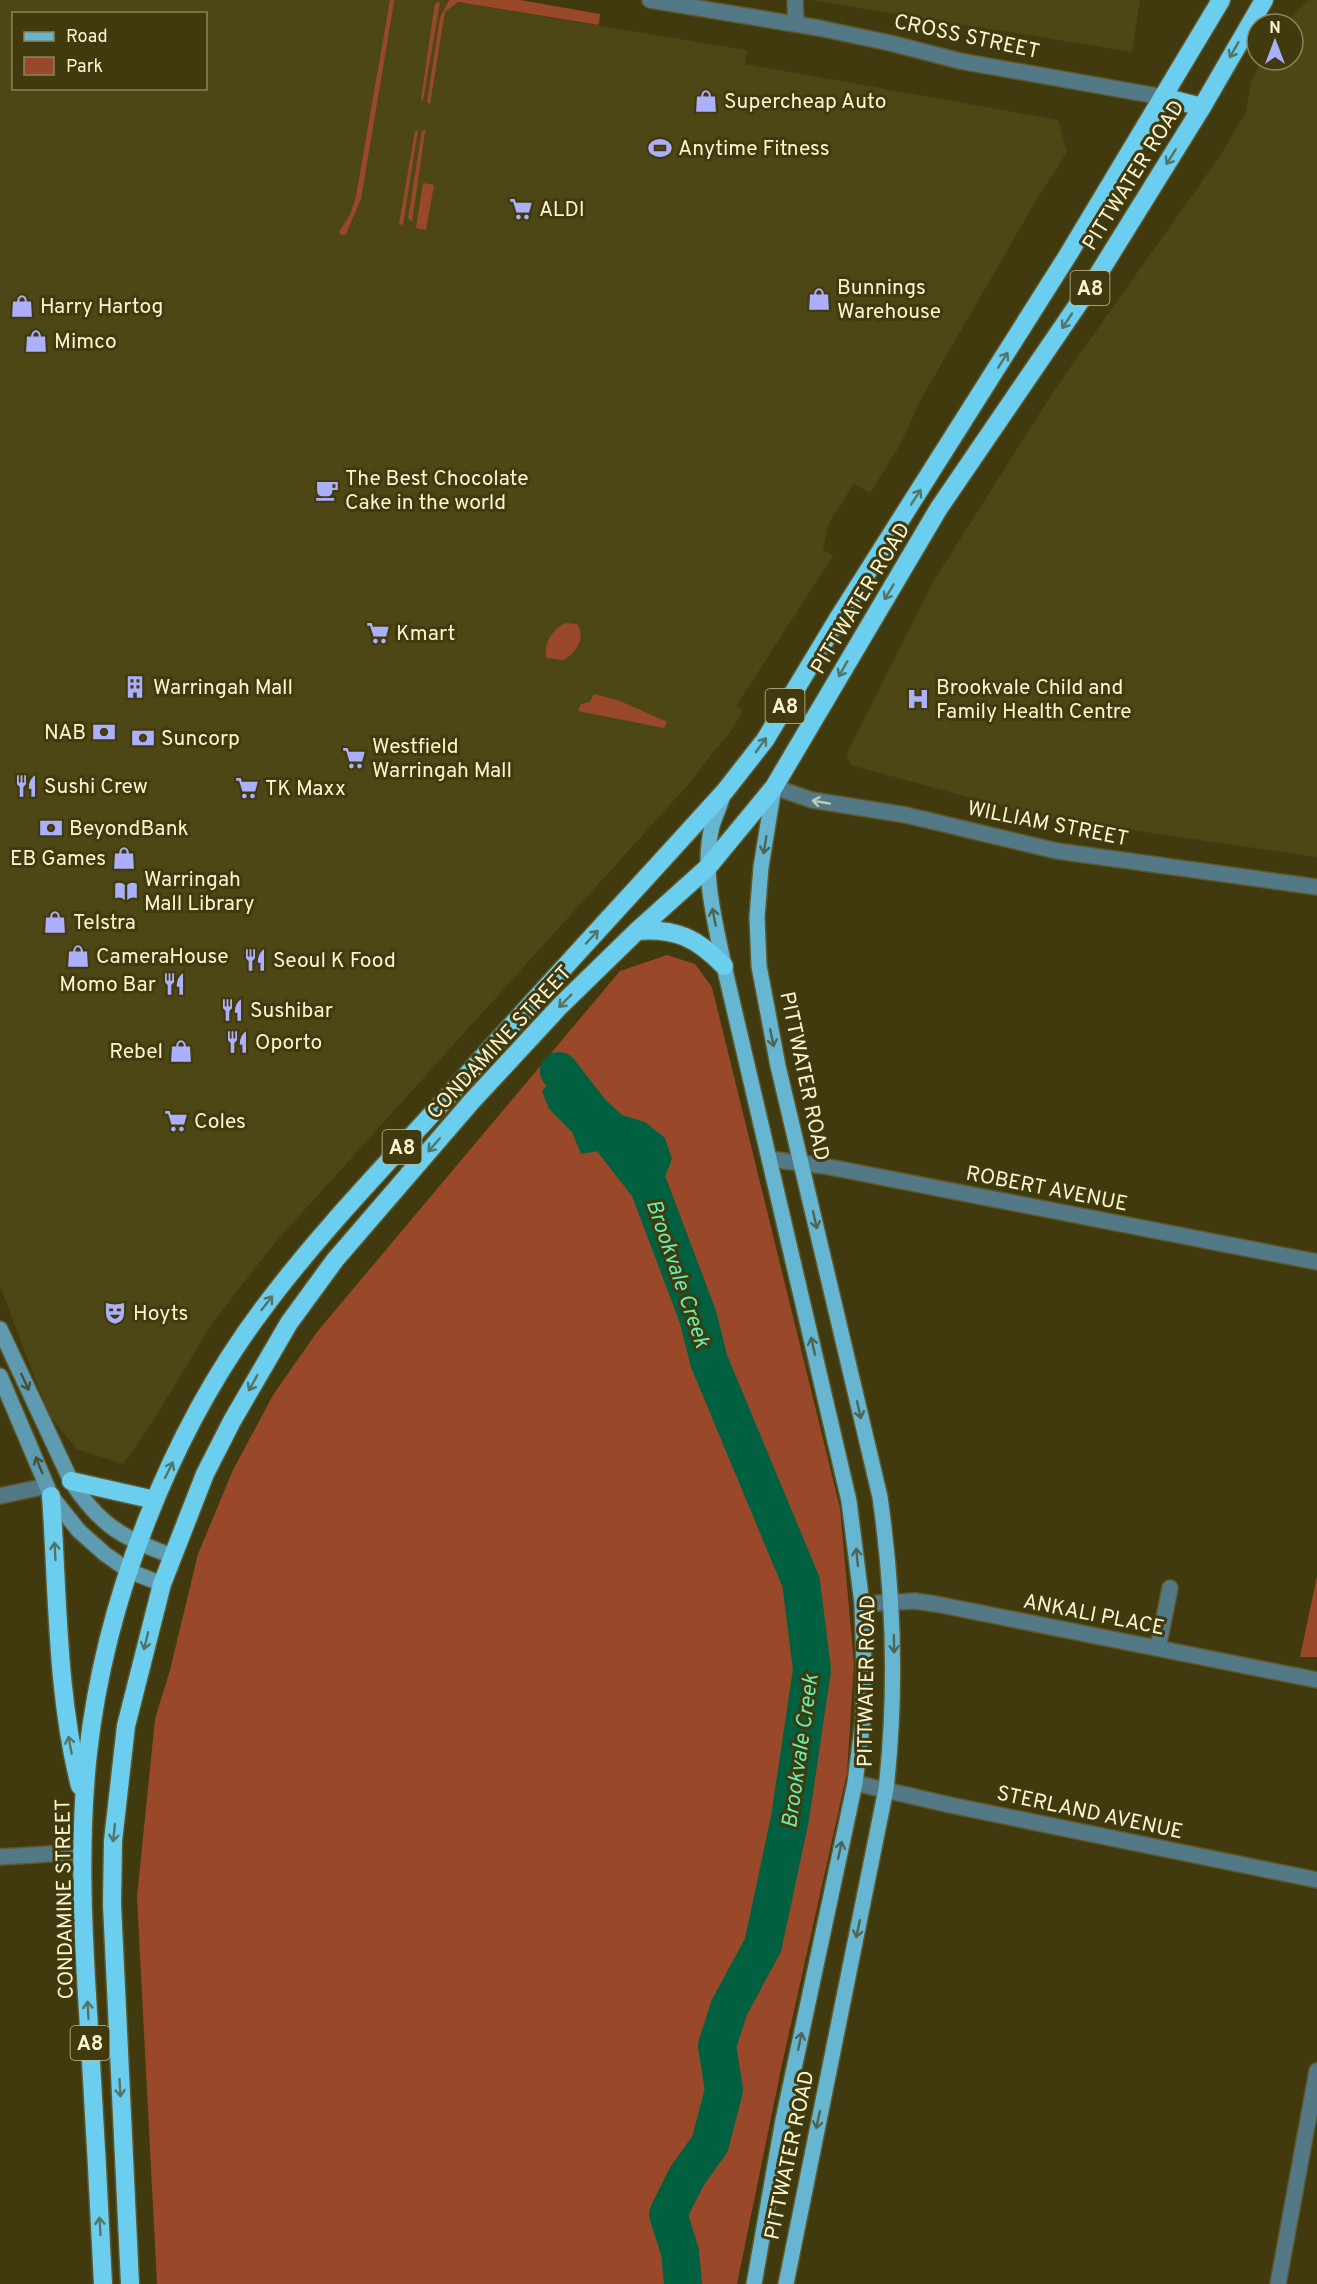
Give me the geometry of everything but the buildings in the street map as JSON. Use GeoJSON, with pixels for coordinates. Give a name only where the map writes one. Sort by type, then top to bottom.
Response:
{"type":"FeatureCollection","features":[{"type":"Feature","properties":{"kind":"highway","name":"PITTWATER ROAD"},"geometry":{"type":"LineString","coordinates":[[725,791],[765,740],[839,617],[1068,255],[1221,0]]}},
{"type":"Feature","properties":{"kind":"highway","name":"PITTWATER ROAD"},"geometry":{"type":"LineString","coordinates":[[774,787],[939,508],[1095,281],[1202,107],[1264,0]]}},
{"type":"Feature","properties":{"kind":"highway","name":"CROSS STREET"},"geometry":{"type":"LineString","coordinates":[[1163,97],[1202,107]]}},
{"type":"Feature","properties":{"kind":"highway","name":"CONDAMINE STREET"},"geometry":{"type":"LineString","coordinates":[[130,2284],[116,2020],[112,1904],[113,1841],[126,1726],[162,1584],[205,1474],[232,1421],[289,1323],[311,1292],[472,1101],[560,1005],[708,867],[774,787]]}},
{"type":"Feature","properties":{"kind":"highway","name":"CONDAMINE STREET"},"geometry":{"type":"LineString","coordinates":[[103,2284],[84,1941],[82,1852],[84,1802],[95,1703],[111,1632],[138,1543],[155,1500],[203,1401],[229,1356],[289,1275],[725,791]]}},
{"type":"Feature","properties":{"kind":"highway"},"geometry":{"type":"LineString","coordinates":[[637,931],[659,929],[692,939],[709,950],[724,966]]}},
{"type":"Feature","properties":{"kind":"highway"},"geometry":{"type":"LineString","coordinates":[[71,1481],[155,1500]]}},
{"type":"Feature","properties":{"kind":"highway"},"geometry":{"type":"LineString","coordinates":[[49,1491],[69,1743],[84,1802]]}},
{"type":"Feature","properties":{"kind":"main road","name":"PITTWATER ROAD"},"geometry":{"type":"LineString","coordinates":[[774,787],[761,867],[757,917],[759,966],[771,1036],[880,1497],[892,1602],[893,1705],[886,1789],[786,2284]]}},
{"type":"Feature","properties":{"kind":"main road","name":"PITTWATER ROAD"},"geometry":{"type":"LineString","coordinates":[[725,791],[712,827],[708,867],[712,906],[849,1502],[862,1604],[864,1664],[862,1719],[855,1783],[783,2120],[754,2284]]}},
{"type":"Feature","properties":{"kind":"street","name":"CROSS STREET"},"geometry":{"type":"LineString","coordinates":[[651,0],[796,24],[890,42],[960,61],[1163,97]]}},
{"type":"Feature","properties":{"kind":"street"},"geometry":{"type":"LineString","coordinates":[[795,0],[796,24]]}},
{"type":"Feature","properties":{"kind":"street","name":"WILLIAM STREET"},"geometry":{"type":"LineString","coordinates":[[774,787],[812,800],[906,815],[1057,850],[1317,887]]}},
{"type":"Feature","properties":{"kind":"street","name":"ROBERT AVENUE"},"geometry":{"type":"LineString","coordinates":[[769,1159],[801,1163],[1317,1262]]}},
{"type":"Feature","properties":{"kind":"street"},"geometry":{"type":"LineString","coordinates":[[0,1329],[71,1481],[81,1497],[113,1530],[138,1543],[173,1556]]}},
{"type":"Feature","properties":{"kind":"street"},"geometry":{"type":"LineString","coordinates":[[0,1376],[49,1491],[79,1531],[129,1571],[162,1584]]}},
{"type":"Feature","properties":{"kind":"street"},"geometry":{"type":"LineString","coordinates":[[0,1496],[49,1491]]}},
{"type":"Feature","properties":{"kind":"street"},"geometry":{"type":"LineString","coordinates":[[1158,1648],[1170,1588]]}},
{"type":"Feature","properties":{"kind":"street","name":"ANKALI PLACE"},"geometry":{"type":"LineString","coordinates":[[862,1604],[915,1601],[936,1604],[1317,1680]]}},
{"type":"Feature","properties":{"kind":"street","name":"STERLAND AVENUE"},"geometry":{"type":"LineString","coordinates":[[855,1783],[950,1805],[1317,1881]]}},
{"type":"Feature","properties":{"kind":"street"},"geometry":{"type":"LineString","coordinates":[[0,1857],[82,1852]]}},
{"type":"Feature","properties":{"kind":"street"},"geometry":{"type":"LineString","coordinates":[[1278,2284],[1317,2071]]}},
{"type":"Feature","properties":{"kind":"shaded area","name":"Westfield Warringah Mall"},"geometry":{"type":"Polygon","coordinates":[[[0,0],[443,0],[747,50],[745,64],[1058,120],[1067,152],[1037,199],[920,401],[900,445],[870,493],[854,484],[829,522],[823,550],[833,556],[736,706],[743,711],[732,729],[686,787],[272,1246],[212,1324],[148,1429],[123,1464],[77,1449],[49,1415],[0,1286],[0,0]]]}},
{"type":"Feature","properties":{"kind":"shaded area"},"geometry":{"type":"Polygon","coordinates":[[[810,0],[1140,0],[1132,52],[810,0]]]}},
{"type":"Feature","properties":{"kind":"shaded area"},"geometry":{"type":"Polygon","coordinates":[[[1309,0],[1317,0],[1317,857],[1041,817],[851,765],[846,755],[933,582],[1055,389],[1220,156],[1246,112],[1251,83],[1256,72],[1305,72],[1305,12],[1296,12],[1309,0]]]}},
{"type":"Feature","properties":{"kind":"shaded area"},"geometry":{"type":"Polygon","coordinates":[[[569,1062],[577,1066],[598,1093],[622,1115],[645,1122],[665,1138],[672,1159],[661,1187],[645,1200],[612,1152],[604,1150],[581,1154],[572,1132],[549,1109],[542,1091],[569,1062]]]}},
{"type":"Feature","properties":{"kind":"green space"},"geometry":{"type":"Polygon","coordinates":[[[390,0],[394,2],[361,199],[346,234],[341,235],[339,232],[350,215],[356,196],[390,0]]]}},
{"type":"Feature","properties":{"kind":"green space"},"geometry":{"type":"Polygon","coordinates":[[[449,0],[520,0],[600,14],[599,25],[458,2],[445,12],[430,104],[427,102],[440,18],[449,0]]]}},
{"type":"Feature","properties":{"kind":"green space"},"geometry":{"type":"Polygon","coordinates":[[[440,2],[423,101],[421,99],[435,3],[440,2]]]}},
{"type":"Feature","properties":{"kind":"green space"},"geometry":{"type":"Polygon","coordinates":[[[418,130],[403,225],[399,224],[415,131],[418,130]]]}},
{"type":"Feature","properties":{"kind":"green space"},"geometry":{"type":"Polygon","coordinates":[[[426,130],[412,222],[408,218],[422,131],[426,130]]]}},
{"type":"Feature","properties":{"kind":"green space"},"geometry":{"type":"Polygon","coordinates":[[[423,183],[434,185],[426,230],[416,228],[423,183]]]}},
{"type":"Feature","properties":{"kind":"green space"},"geometry":{"type":"Polygon","coordinates":[[[566,623],[577,624],[580,629],[578,645],[572,654],[563,660],[547,658],[547,643],[557,629],[566,623]]]}},
{"type":"Feature","properties":{"kind":"green space"},"geometry":{"type":"Polygon","coordinates":[[[594,694],[620,701],[667,722],[664,728],[578,711],[581,704],[590,702],[594,694]]]}},
{"type":"Feature","properties":{"kind":"green space"},"geometry":{"type":"Polygon","coordinates":[[[667,955],[695,964],[712,987],[840,1508],[854,1664],[847,1773],[781,2069],[737,2284],[157,2284],[137,1897],[155,1719],[170,1670],[198,1554],[233,1470],[273,1395],[317,1332],[620,971],[667,955]]]}},
{"type":"Feature","properties":{"kind":"green space"},"geometry":{"type":"Polygon","coordinates":[[[1317,1576],[1317,1657],[1300,1657],[1317,1576]]]}},
{"type":"Feature","properties":{"kind":"waterway","name":"Brookvale Creek"},"geometry":{"type":"LineString","coordinates":[[559,1071],[649,1187],[698,1317],[709,1361],[801,1582],[812,1670],[790,1818],[763,1945],[729,2008],[717,2046],[724,2090],[710,2144],[687,2176],[668,2214],[680,2252],[683,2284]]}},
{"type":"Feature","properties":{"kind":"place","name":"Supercheap Auto"},"geometry":{"type":"Point","coordinates":[706,101]}},
{"type":"Feature","properties":{"kind":"place","name":"Anytime Fitness"},"geometry":{"type":"Point","coordinates":[660,148]}},
{"type":"Feature","properties":{"kind":"place","name":"ALDI"},"geometry":{"type":"Point","coordinates":[521,209]}},
{"type":"Feature","properties":{"kind":"place","name":"Bunnings Warehouse"},"geometry":{"type":"Point","coordinates":[819,299]}},
{"type":"Feature","properties":{"kind":"place","name":"Harry Hartog"},"geometry":{"type":"Point","coordinates":[22,306]}},
{"type":"Feature","properties":{"kind":"place","name":"Mimco"},"geometry":{"type":"Point","coordinates":[36,341]}},
{"type":"Feature","properties":{"kind":"place","name":"The Best Chocolate Cake in the world"},"geometry":{"type":"Point","coordinates":[327,490]}},
{"type":"Feature","properties":{"kind":"place","name":"Kmart"},"geometry":{"type":"Point","coordinates":[378,633]}},
{"type":"Feature","properties":{"kind":"place","name":"Warringah Mall"},"geometry":{"type":"Point","coordinates":[135,687]}},
{"type":"Feature","properties":{"kind":"place","name":"Brookvale Child and Family Health Centre"},"geometry":{"type":"Point","coordinates":[918,699]}},
{"type":"Feature","properties":{"kind":"place","name":"NAB"},"geometry":{"type":"Point","coordinates":[104,732]}},
{"type":"Feature","properties":{"kind":"place","name":"Suncorp"},"geometry":{"type":"Point","coordinates":[143,738]}},
{"type":"Feature","properties":{"kind":"place","name":"Westfield Warringah Mall"},"geometry":{"type":"Point","coordinates":[354,758]}},
{"type":"Feature","properties":{"kind":"place","name":"Sushi Crew"},"geometry":{"type":"Point","coordinates":[26,786]}},
{"type":"Feature","properties":{"kind":"place","name":"TK Maxx"},"geometry":{"type":"Point","coordinates":[247,788]}},
{"type":"Feature","properties":{"kind":"place","name":"BeyondBank"},"geometry":{"type":"Point","coordinates":[51,828]}},
{"type":"Feature","properties":{"kind":"place","name":"EB Games"},"geometry":{"type":"Point","coordinates":[124,858]}},
{"type":"Feature","properties":{"kind":"place","name":"Warringah Mall Library"},"geometry":{"type":"Point","coordinates":[126,891]}},
{"type":"Feature","properties":{"kind":"place","name":"Telstra"},"geometry":{"type":"Point","coordinates":[55,922]}},
{"type":"Feature","properties":{"kind":"place","name":"CameraHouse"},"geometry":{"type":"Point","coordinates":[78,956]}},
{"type":"Feature","properties":{"kind":"place","name":"Seoul K Food"},"geometry":{"type":"Point","coordinates":[255,960]}},
{"type":"Feature","properties":{"kind":"place","name":"Momo Bar"},"geometry":{"type":"Point","coordinates":[174,984]}},
{"type":"Feature","properties":{"kind":"place","name":"Sushibar"},"geometry":{"type":"Point","coordinates":[232,1010]}},
{"type":"Feature","properties":{"kind":"place","name":"Oporto"},"geometry":{"type":"Point","coordinates":[237,1042]}},
{"type":"Feature","properties":{"kind":"place","name":"Rebel"},"geometry":{"type":"Point","coordinates":[181,1051]}},
{"type":"Feature","properties":{"kind":"place","name":"Coles"},"geometry":{"type":"Point","coordinates":[176,1121]}},
{"type":"Feature","properties":{"kind":"place","name":"Hoyts"},"geometry":{"type":"Point","coordinates":[115,1313]}}]}
